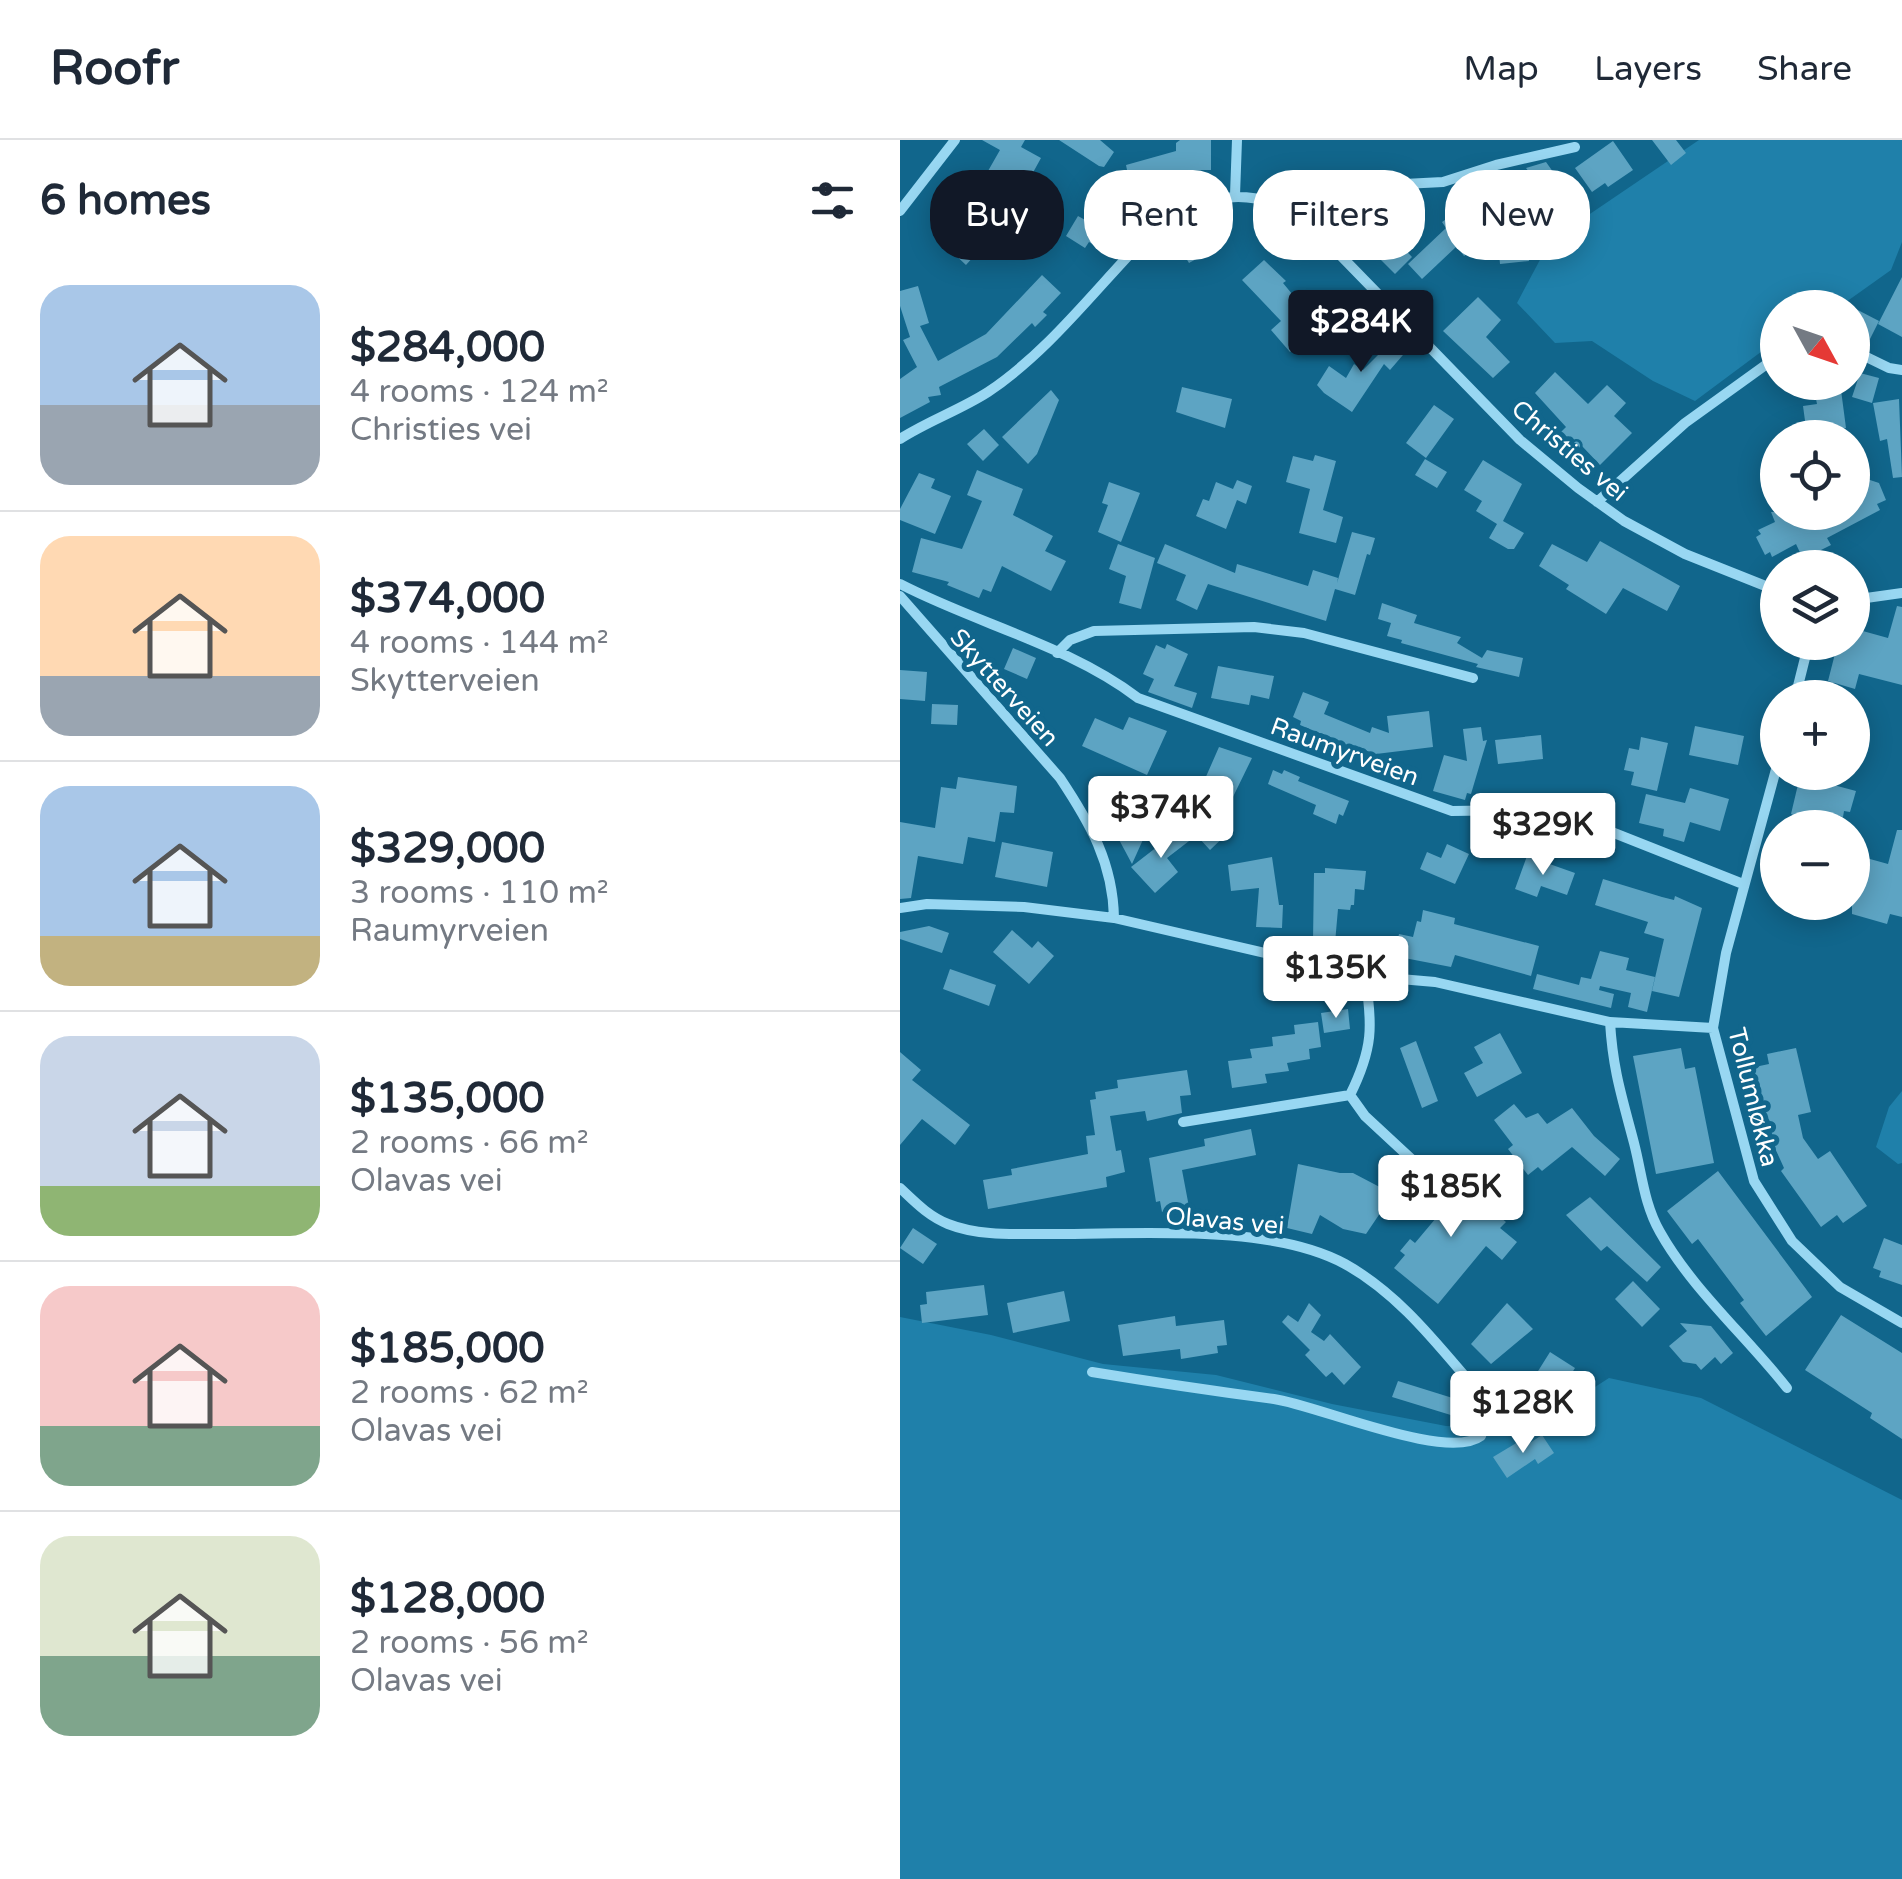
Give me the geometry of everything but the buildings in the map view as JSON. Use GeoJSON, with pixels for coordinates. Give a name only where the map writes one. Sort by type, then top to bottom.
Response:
{"type":"FeatureCollection","features":[{"type":"Feature","properties":{"kind":"street"},"geometry":{"type":"LineString","coordinates":[[900,211],[955,140]]}},
{"type":"Feature","properties":{"kind":"street"},"geometry":{"type":"LineString","coordinates":[[900,439],[926,422],[986,394],[1018,368],[1172,216],[1235,194],[1237,140]]}},
{"type":"Feature","properties":{"kind":"street"},"geometry":{"type":"LineString","coordinates":[[1425,183],[1444,182],[1496,164],[1574,147]]}},
{"type":"Feature","properties":{"kind":"street","name":"Christies vei"},"geometry":{"type":"LineString","coordinates":[[1235,194],[1253,198]]}},
{"type":"Feature","properties":{"kind":"street","name":"Christies vei"},"geometry":{"type":"LineString","coordinates":[[1344,260],[1520,440],[1597,502],[1685,554],[1760,584]]}},
{"type":"Feature","properties":{"kind":"street"},"geometry":{"type":"LineString","coordinates":[[1870,359],[1902,370]]}},
{"type":"Feature","properties":{"kind":"street"},"geometry":{"type":"LineString","coordinates":[[1597,502],[1684,423],[1760,369]]}},
{"type":"Feature","properties":{"kind":"street","name":"Raumyrveien"},"geometry":{"type":"LineString","coordinates":[[900,584],[948,608],[1005,628],[1122,685],[1138,698],[1452,811],[1554,814],[1599,826],[1744,884]]}},
{"type":"Feature","properties":{"kind":"street"},"geometry":{"type":"LineString","coordinates":[[1870,598],[1902,594]]}},
{"type":"Feature","properties":{"kind":"street","name":"Skytterveien"},"geometry":{"type":"LineString","coordinates":[[900,596],[1060,778],[1104,851],[1114,888],[1114,918]]}},
{"type":"Feature","properties":{"kind":"street"},"geometry":{"type":"LineString","coordinates":[[1057,653],[1070,640],[1094,630],[1254,627],[1304,633],[1473,678]]}},
{"type":"Feature","properties":{"kind":"street","name":"Tollumløkka"},"geometry":{"type":"LineString","coordinates":[[1770,790],[1718,988],[1714,1028],[1754,1181],[1792,1241],[1840,1287],[1902,1324]]}},
{"type":"Feature","properties":{"kind":"street"},"geometry":{"type":"LineString","coordinates":[[900,908],[927,904],[1024,907],[1114,918],[1365,976],[1435,982],[1610,1022],[1714,1028]]}},
{"type":"Feature","properties":{"kind":"street"},"geometry":{"type":"LineString","coordinates":[[1350,1095],[1370,1047],[1372,1021],[1365,976]]}},
{"type":"Feature","properties":{"kind":"street"},"geometry":{"type":"LineString","coordinates":[[1610,1022],[1612,1066],[1634,1142],[1647,1208],[1683,1264],[1787,1388]]}},
{"type":"Feature","properties":{"kind":"street"},"geometry":{"type":"LineString","coordinates":[[1183,1122],[1350,1095]]}},
{"type":"Feature","properties":{"kind":"street"},"geometry":{"type":"LineString","coordinates":[[1350,1095],[1364,1116],[1420,1167]]}},
{"type":"Feature","properties":{"kind":"street","name":"Olavas vei"},"geometry":{"type":"LineString","coordinates":[[900,1188],[924,1212],[950,1225],[991,1234],[1234,1238],[1282,1243],[1315,1252],[1344,1264],[1388,1293],[1482,1395],[1488,1415],[1481,1436],[1464,1444],[1385,1431],[1278,1400],[1092,1372]]}},
{"type":"Feature","properties":{"kind":"shaded area"},"geometry":{"type":"Polygon","coordinates":[[[1699,140],[1902,140],[1902,242],[1891,270],[1863,290],[1760,290],[1760,353],[1695,401],[1653,381],[1592,341],[1555,343],[1517,303],[1540,260],[1590,260],[1590,214],[1699,140]]]}},
{"type":"Feature","properties":{"kind":"shaded area"},"geometry":{"type":"Polygon","coordinates":[[[1902,1091],[1902,1163],[1898,1164],[1876,1147],[1889,1107],[1902,1091]]]}},
{"type":"Feature","properties":{"kind":"shaded area"},"geometry":{"type":"Polygon","coordinates":[[[900,1317],[1103,1364],[1216,1375],[1332,1404],[1446,1426],[1531,1428],[1609,1378],[1701,1398],[1902,1500],[1902,1879],[900,1879],[900,1317]]]}}]}
